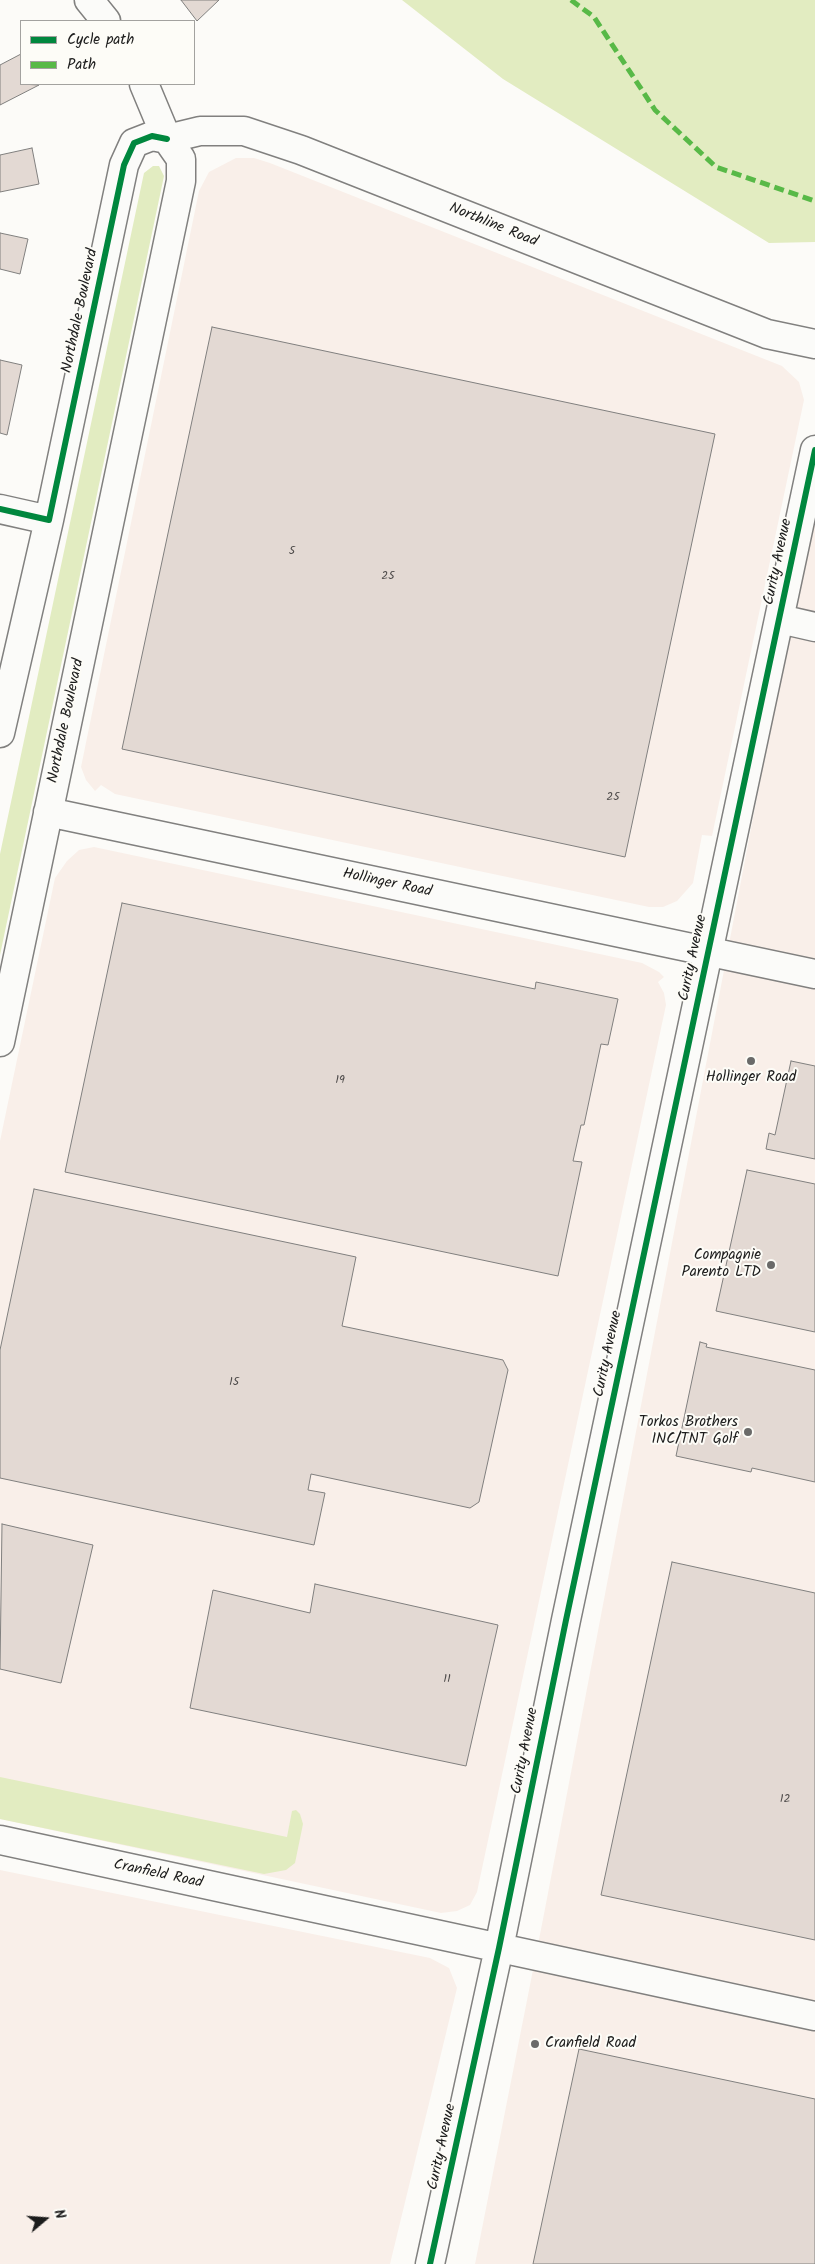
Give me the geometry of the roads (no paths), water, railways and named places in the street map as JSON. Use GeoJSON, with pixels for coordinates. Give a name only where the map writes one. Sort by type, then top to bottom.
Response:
{"type":"FeatureCollection","features":[{"type":"Feature","properties":{"kind":"street"},"geometry":{"type":"LineString","coordinates":[[89,0],[105,20]]}},
{"type":"Feature","properties":{"kind":"street","name":"Northdale Boulevard"},"geometry":{"type":"LineString","coordinates":[[0,1042],[180,181],[181,160],[167,139],[144,85]]}},
{"type":"Feature","properties":{"kind":"street","name":"Northline Road"},"geometry":{"type":"LineString","coordinates":[[167,139],[200,131],[244,131],[319,157],[767,334],[815,344]]}},
{"type":"Feature","properties":{"kind":"street","name":"Northdale Boulevard"},"geometry":{"type":"LineString","coordinates":[[0,733],[49,520],[124,165],[134,143],[152,136],[167,139]]}},
{"type":"Feature","properties":{"kind":"street","name":"Curity Avenue"},"geometry":{"type":"LineString","coordinates":[[430,2264],[499,1948],[566,1620],[815,450]]}},
{"type":"Feature","properties":{"kind":"street"},"geometry":{"type":"LineString","coordinates":[[0,509],[49,520]]}},
{"type":"Feature","properties":{"kind":"street"},"geometry":{"type":"LineString","coordinates":[[780,619],[815,627]]}},
{"type":"Feature","properties":{"kind":"street","name":"Hollinger Road"},"geometry":{"type":"LineString","coordinates":[[48,812],[815,974]]}},
{"type":"Feature","properties":{"kind":"street","name":"Cranfield Road"},"geometry":{"type":"LineString","coordinates":[[0,1840],[815,2016]]}},
{"type":"Feature","properties":{"kind":"place","name":"Hollinger Road"},"geometry":{"type":"Point","coordinates":[751,1061]}},
{"type":"Feature","properties":{"kind":"place","name":"Compagnie Parento LTD"},"geometry":{"type":"Point","coordinates":[771,1265]}},
{"type":"Feature","properties":{"kind":"place","name":"Torkos Brothers INC/TNT Golf"},"geometry":{"type":"Point","coordinates":[748,1432]}},
{"type":"Feature","properties":{"kind":"place","name":"Cranfield Road"},"geometry":{"type":"Point","coordinates":[535,2044]}}]}
